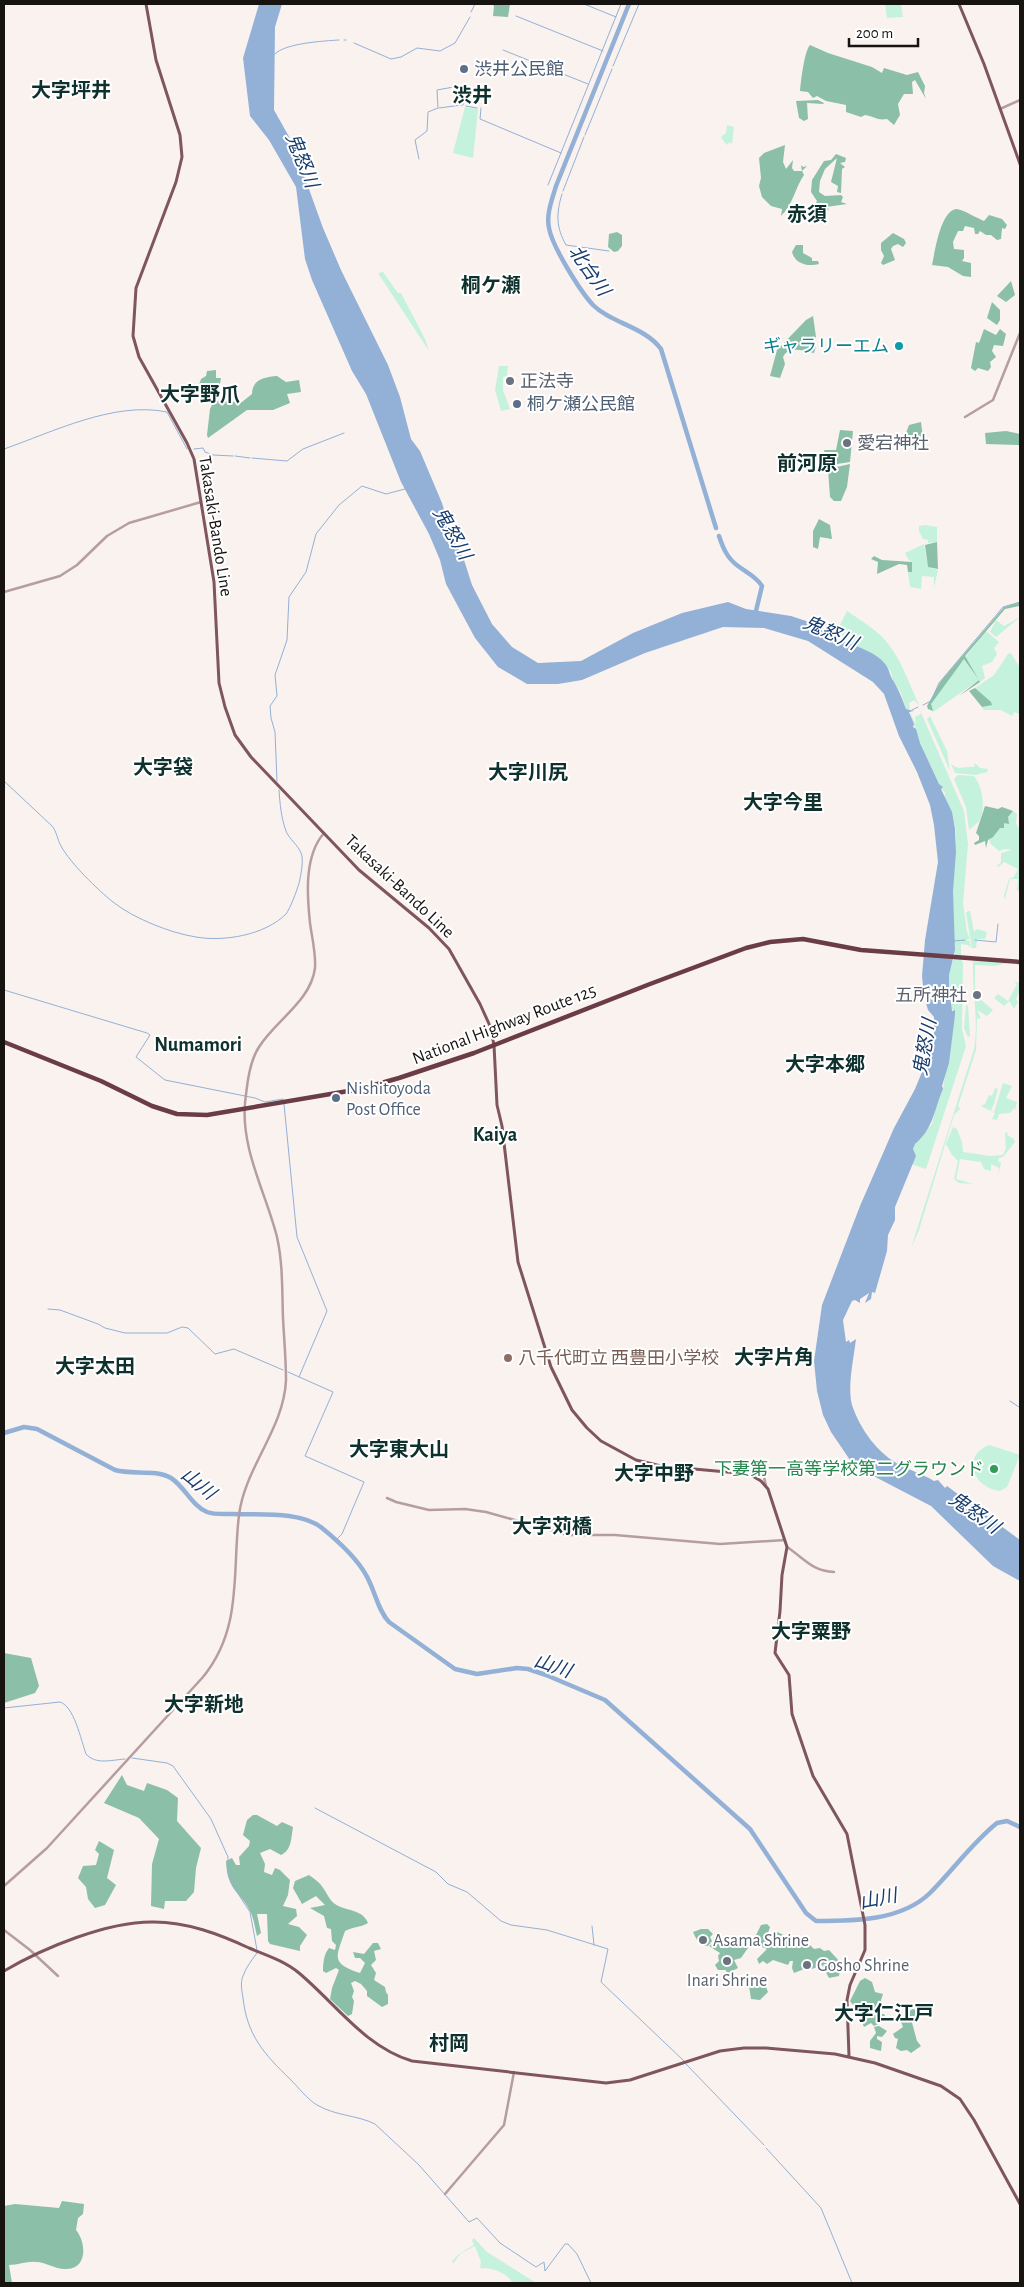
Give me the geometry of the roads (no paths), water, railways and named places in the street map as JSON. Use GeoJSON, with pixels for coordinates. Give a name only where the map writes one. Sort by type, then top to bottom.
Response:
{"type":"FeatureCollection","features":[{"type":"Feature","properties":{"kind":"highway","name":"National Highway Route 125"},"geometry":{"type":"LineString","coordinates":[[4,1042],[101,1081],[146,1104],[166,1111],[200,1115],[245,1110],[380,1084],[494,1045],[648,984],[766,942],[803,939],[855,949],[1020,962]]}},
{"type":"Feature","properties":{"kind":"main road","name":"Takasaki-Bando Line"},"geometry":{"type":"LineString","coordinates":[[146,4],[156,60],[180,135],[182,157],[176,182],[136,288],[133,336],[139,357],[190,450],[201,502],[214,582],[218,676],[229,721],[236,738],[246,751],[359,870],[430,928],[445,944],[485,1014],[494,1045],[497,1105],[503,1132],[517,1257],[547,1354],[569,1406],[596,1437],[627,1456],[661,1466],[745,1473],[755,1477],[766,1486]]}},
{"type":"Feature","properties":{"kind":"main road"},"geometry":{"type":"LineString","coordinates":[[959,4],[984,63],[1020,164]]}},
{"type":"Feature","properties":{"kind":"main road"},"geometry":{"type":"LineString","coordinates":[[766,1486],[786,1547],[775,1653],[789,1675],[792,1714],[813,1776],[820,1792],[846,1830],[863,1914],[866,1946],[850,1985],[847,2000],[848,2056]]}},
{"type":"Feature","properties":{"kind":"main road"},"geometry":{"type":"LineString","coordinates":[[4,1970],[75,1938],[138,1922],[161,1922],[208,1931],[291,1967],[372,2041],[398,2057],[427,2064],[606,2083],[630,2080],[737,2048],[766,2048],[848,2056],[938,2085],[956,2095],[974,2120],[1020,2204]]}},
{"type":"Feature","properties":{"kind":"street"},"geometry":{"type":"LineString","coordinates":[[1000,109],[1020,100]]}},
{"type":"Feature","properties":{"kind":"street"},"geometry":{"type":"LineString","coordinates":[[965,418],[993,400],[1020,334]]}},
{"type":"Feature","properties":{"kind":"street"},"geometry":{"type":"LineString","coordinates":[[4,592],[60,576],[77,565],[107,536],[129,523],[201,502]]}},
{"type":"Feature","properties":{"kind":"street"},"geometry":{"type":"LineString","coordinates":[[4,1886],[53,1842],[212,1666],[224,1637],[235,1591],[240,1510],[246,1489],[280,1411],[286,1379],[280,1258],[275,1231],[255,1171],[249,1145],[245,1110],[252,1062],[257,1049],[302,997],[313,976],[315,959],[309,906],[310,860],[315,846],[324,833]]}},
{"type":"Feature","properties":{"kind":"street"},"geometry":{"type":"LineString","coordinates":[[760,1459],[766,1486]]}},
{"type":"Feature","properties":{"kind":"street"},"geometry":{"type":"LineString","coordinates":[[387,1498],[429,1510],[464,1509],[486,1512],[568,1535],[608,1535],[720,1544],[784,1540]]}},
{"type":"Feature","properties":{"kind":"street"},"geometry":{"type":"LineString","coordinates":[[786,1547],[800,1555],[817,1570],[834,1572]]}},
{"type":"Feature","properties":{"kind":"street"},"geometry":{"type":"LineString","coordinates":[[4,1930],[36,1955],[58,1976]]}},
{"type":"Feature","properties":{"kind":"street"},"geometry":{"type":"LineString","coordinates":[[445,2194],[504,2125],[514,2072]]}},
{"type":"Feature","properties":{"kind":"water","name":"鬼怒川"},"geometry":{"type":"Polygon","coordinates":[[[259,4],[282,4],[275,27],[274,110],[292,142],[323,228],[341,270],[388,365],[400,397],[411,439],[420,451],[442,503],[452,536],[464,560],[472,585],[492,624],[512,647],[538,663],[581,661],[633,633],[682,613],[728,602],[746,609],[791,616],[818,625],[835,634],[833,639],[854,645],[876,656],[886,665],[906,709],[914,711],[909,712],[914,724],[913,727],[916,729],[920,743],[939,784],[943,787],[941,789],[952,812],[955,829],[956,852],[953,891],[955,950],[949,975],[949,988],[952,1011],[955,1009],[955,1015],[949,1063],[942,1086],[943,1089],[930,1125],[913,1149],[916,1156],[895,1207],[895,1220],[888,1235],[887,1251],[875,1293],[872,1292],[871,1299],[865,1303],[869,1293],[860,1299],[860,1303],[855,1300],[852,1301],[843,1320],[846,1342],[849,1340],[850,1343],[856,1339],[851,1398],[855,1414],[865,1432],[884,1454],[904,1467],[934,1481],[938,1480],[945,1488],[947,1486],[1020,1540],[1020,1581],[993,1566],[931,1506],[860,1469],[850,1460],[831,1432],[823,1415],[817,1391],[814,1361],[822,1305],[860,1206],[894,1128],[915,1089],[934,1043],[934,1017],[928,1010],[924,996],[922,976],[925,940],[938,862],[934,825],[930,805],[917,772],[899,736],[884,694],[873,682],[808,641],[764,628],[723,627],[645,653],[582,680],[558,684],[527,684],[498,667],[475,638],[446,584],[440,560],[429,534],[401,482],[366,394],[352,371],[312,280],[305,259],[296,187],[269,140],[250,116],[243,58],[259,4]]]}},
{"type":"Feature","properties":{"kind":"waterway"},"geometry":{"type":"LineString","coordinates":[[471,12],[475,4]]}},
{"type":"Feature","properties":{"kind":"waterway"},"geometry":{"type":"LineString","coordinates":[[584,4],[616,17]]}},
{"type":"Feature","properties":{"kind":"waterway"},"geometry":{"type":"LineString","coordinates":[[548,185],[621,4]]}},
{"type":"Feature","properties":{"kind":"waterway","name":"北台川"},"geometry":{"type":"LineString","coordinates":[[629,4],[556,186],[551,202],[548,223],[555,246],[567,268],[593,305],[600,311],[646,335],[661,349],[716,528]]}},
{"type":"Feature","properties":{"kind":"waterway"},"geometry":{"type":"LineString","coordinates":[[613,66],[639,4]]}},
{"type":"Feature","properties":{"kind":"waterway"},"geometry":{"type":"LineString","coordinates":[[516,16],[603,51]]}},
{"type":"Feature","properties":{"kind":"waterway"},"geometry":{"type":"LineString","coordinates":[[354,43],[391,59],[401,57],[417,48],[440,51],[455,43],[470,17]]}},
{"type":"Feature","properties":{"kind":"waterway"},"geometry":{"type":"LineString","coordinates":[[275,54],[280,50],[296,45],[339,40]]}},
{"type":"Feature","properties":{"kind":"waterway"},"geometry":{"type":"LineString","coordinates":[[503,50],[588,84]]}},
{"type":"Feature","properties":{"kind":"waterway"},"geometry":{"type":"LineString","coordinates":[[585,135],[612,69]]}},
{"type":"Feature","properties":{"kind":"waterway"},"geometry":{"type":"LineString","coordinates":[[419,159],[415,140],[427,131],[428,112],[438,108],[437,90],[459,86],[463,95],[463,105]]}},
{"type":"Feature","properties":{"kind":"waterway"},"geometry":{"type":"LineString","coordinates":[[439,108],[462,105]]}},
{"type":"Feature","properties":{"kind":"waterway"},"geometry":{"type":"LineString","coordinates":[[466,106],[477,108]]}},
{"type":"Feature","properties":{"kind":"waterway"},"geometry":{"type":"LineString","coordinates":[[481,108],[480,119],[561,153]]}},
{"type":"Feature","properties":{"kind":"waterway"},"geometry":{"type":"LineString","coordinates":[[563,191],[584,137]]}},
{"type":"Feature","properties":{"kind":"waterway"},"geometry":{"type":"LineString","coordinates":[[562,194],[558,220],[560,232],[566,245],[609,251]]}},
{"type":"Feature","properties":{"kind":"waterway"},"geometry":{"type":"LineString","coordinates":[[4,449],[105,414],[147,410],[167,412],[187,449]]}},
{"type":"Feature","properties":{"kind":"waterway"},"geometry":{"type":"LineString","coordinates":[[252,458],[287,461],[303,449],[344,433]]}},
{"type":"Feature","properties":{"kind":"waterway"},"geometry":{"type":"LineString","coordinates":[[194,449],[203,448],[205,452],[213,455],[233,456]]}},
{"type":"Feature","properties":{"kind":"waterway"},"geometry":{"type":"LineString","coordinates":[[235,456],[250,458]]}},
{"type":"Feature","properties":{"kind":"waterway"},"geometry":{"type":"LineString","coordinates":[[277,781],[275,732],[270,706],[277,696],[275,675],[287,640],[289,597],[306,572],[316,534],[339,505],[362,486],[386,494],[405,489]]}},
{"type":"Feature","properties":{"kind":"waterway","name":"北台川"},"geometry":{"type":"LineString","coordinates":[[719,536],[731,560],[754,577],[762,586],[755,615]]}},
{"type":"Feature","properties":{"kind":"waterway"},"geometry":{"type":"LineString","coordinates":[[923,705],[931,701],[939,683],[1003,607],[1020,602]]}},
{"type":"Feature","properties":{"kind":"waterway"},"geometry":{"type":"LineString","coordinates":[[912,710],[918,707]]}},
{"type":"Feature","properties":{"kind":"waterway"},"geometry":{"type":"LineString","coordinates":[[4,781],[52,826],[65,853],[77,868],[113,902],[131,914],[164,928],[186,935],[207,938],[231,937],[256,932],[277,921],[286,914],[290,907],[302,870],[302,856],[300,850],[286,831],[280,805],[279,790]]}},
{"type":"Feature","properties":{"kind":"waterway"},"geometry":{"type":"LineString","coordinates":[[975,940],[996,942],[998,924]]}},
{"type":"Feature","properties":{"kind":"waterway"},"geometry":{"type":"LineString","coordinates":[[954,941],[965,940]]}},
{"type":"Feature","properties":{"kind":"waterway"},"geometry":{"type":"LineString","coordinates":[[4,990],[147,1033],[150,1035],[136,1057],[165,1080],[255,1098],[265,1102],[283,1099],[283,1101]]}},
{"type":"Feature","properties":{"kind":"waterway"},"geometry":{"type":"LineString","coordinates":[[284,1104],[297,1237],[327,1311],[299,1377]]}},
{"type":"Feature","properties":{"kind":"waterway"},"geometry":{"type":"LineString","coordinates":[[48,1309],[60,1310],[105,1328],[125,1333],[167,1333],[182,1327],[188,1328],[215,1354],[234,1349],[283,1370]]}},
{"type":"Feature","properties":{"kind":"waterway"},"geometry":{"type":"LineString","coordinates":[[288,1372],[333,1392],[305,1456],[364,1482],[342,1534],[336,1540]]}},
{"type":"Feature","properties":{"kind":"waterway"},"geometry":{"type":"LineString","coordinates":[[1010,1401],[1019,1407],[1020,1405]]}},
{"type":"Feature","properties":{"kind":"waterway","name":"山川"},"geometry":{"type":"LineString","coordinates":[[4,1433],[24,1427],[37,1429],[115,1470],[165,1475],[176,1482],[201,1509],[210,1513],[292,1516],[322,1528],[362,1568],[389,1622],[455,1669],[477,1674],[517,1668],[528,1669],[605,1700],[750,1829],[806,1913],[816,1921],[861,1920],[905,1909],[930,1893],[979,1839],[997,1823],[1007,1821],[1020,1827]]}},
{"type":"Feature","properties":{"kind":"waterway"},"geometry":{"type":"LineString","coordinates":[[4,1708],[60,1702],[65,1705],[73,1717],[86,1754],[99,1761],[125,1759]]}},
{"type":"Feature","properties":{"kind":"waterway"},"geometry":{"type":"LineString","coordinates":[[132,1758],[167,1763],[173,1766],[211,1819],[228,1857],[228,1873],[235,1889],[250,1912],[257,1950]]}},
{"type":"Feature","properties":{"kind":"waterway"},"geometry":{"type":"LineString","coordinates":[[315,1808],[436,1872],[448,1884],[467,1892],[501,1921],[511,1925],[547,1930],[608,1949],[601,1982],[684,2061]]}},
{"type":"Feature","properties":{"kind":"waterway"},"geometry":{"type":"LineString","coordinates":[[592,1926],[594,1945]]}},
{"type":"Feature","properties":{"kind":"waterway"},"geometry":{"type":"LineString","coordinates":[[257,1953],[249,1964],[242,1981],[248,2023],[258,2043],[272,2061],[306,2096],[324,2109],[375,2124],[419,2165],[469,2222],[477,2218],[500,2243],[536,2267],[544,2262],[545,2271],[565,2244],[568,2244],[577,2254],[591,2283]]}},
{"type":"Feature","properties":{"kind":"waterway"},"geometry":{"type":"LineString","coordinates":[[686,2064],[764,2145]]}},
{"type":"Feature","properties":{"kind":"waterway"},"geometry":{"type":"LineString","coordinates":[[766,2148],[821,2208],[852,2283]]}},
{"type":"Feature","properties":{"kind":"place","name":"渋井公民館"},"geometry":{"type":"Point","coordinates":[464,69]}},
{"type":"Feature","properties":{"kind":"place","name":"ギャラリーエム"},"geometry":{"type":"Point","coordinates":[899,346]}},
{"type":"Feature","properties":{"kind":"place","name":"正法寺"},"geometry":{"type":"Point","coordinates":[510,381]}},
{"type":"Feature","properties":{"kind":"place","name":"桐ケ瀬公民館"},"geometry":{"type":"Point","coordinates":[517,404]}},
{"type":"Feature","properties":{"kind":"place","name":"愛宕神社"},"geometry":{"type":"Point","coordinates":[847,443]}},
{"type":"Feature","properties":{"kind":"place","name":"五所神社"},"geometry":{"type":"Point","coordinates":[977,995]}},
{"type":"Feature","properties":{"kind":"place","name":"Nishitoyoda Post Office"},"geometry":{"type":"Point","coordinates":[336,1098]}},
{"type":"Feature","properties":{"kind":"place","name":"八千代町立 西豊田小学校"},"geometry":{"type":"Point","coordinates":[508,1358]}},
{"type":"Feature","properties":{"kind":"place","name":"下妻第一高等学校第二グラウンド"},"geometry":{"type":"Point","coordinates":[994,1469]}},
{"type":"Feature","properties":{"kind":"place","name":"Asama Shrine"},"geometry":{"type":"Point","coordinates":[703,1940]}},
{"type":"Feature","properties":{"kind":"place","name":"Inari Shrine"},"geometry":{"type":"Point","coordinates":[727,1961]}},
{"type":"Feature","properties":{"kind":"place","name":"Gosho Shrine"},"geometry":{"type":"Point","coordinates":[807,1965]}},
{"type":"Feature","properties":{"kind":"district","name":"大字坪井"},"geometry":{"type":"Point","coordinates":[71,90]}},
{"type":"Feature","properties":{"kind":"district","name":"渋井"},"geometry":{"type":"Point","coordinates":[472,95]}},
{"type":"Feature","properties":{"kind":"district","name":"赤須"},"geometry":{"type":"Point","coordinates":[807,214]}},
{"type":"Feature","properties":{"kind":"district","name":"桐ケ瀬"},"geometry":{"type":"Point","coordinates":[491,285]}},
{"type":"Feature","properties":{"kind":"district","name":"大字野爪"},"geometry":{"type":"Point","coordinates":[200,394]}},
{"type":"Feature","properties":{"kind":"district","name":"前河原"},"geometry":{"type":"Point","coordinates":[807,463]}},
{"type":"Feature","properties":{"kind":"district","name":"大字袋"},"geometry":{"type":"Point","coordinates":[163,767]}},
{"type":"Feature","properties":{"kind":"district","name":"大字川尻"},"geometry":{"type":"Point","coordinates":[528,772]}},
{"type":"Feature","properties":{"kind":"district","name":"大字今里"},"geometry":{"type":"Point","coordinates":[783,802]}},
{"type":"Feature","properties":{"kind":"district","name":"Numamori"},"geometry":{"type":"Point","coordinates":[198,1044]}},
{"type":"Feature","properties":{"kind":"district","name":"大字本郷"},"geometry":{"type":"Point","coordinates":[825,1064]}},
{"type":"Feature","properties":{"kind":"district","name":"Kaiya"},"geometry":{"type":"Point","coordinates":[495,1134]}},
{"type":"Feature","properties":{"kind":"district","name":"大字片角"},"geometry":{"type":"Point","coordinates":[774,1357]}},
{"type":"Feature","properties":{"kind":"district","name":"大字太田"},"geometry":{"type":"Point","coordinates":[95,1366]}},
{"type":"Feature","properties":{"kind":"district","name":"大字東大山"},"geometry":{"type":"Point","coordinates":[399,1449]}},
{"type":"Feature","properties":{"kind":"district","name":"大字中野"},"geometry":{"type":"Point","coordinates":[654,1473]}},
{"type":"Feature","properties":{"kind":"district","name":"大字苅橋"},"geometry":{"type":"Point","coordinates":[552,1526]}},
{"type":"Feature","properties":{"kind":"district","name":"大字粟野"},"geometry":{"type":"Point","coordinates":[811,1631]}},
{"type":"Feature","properties":{"kind":"district","name":"大字新地"},"geometry":{"type":"Point","coordinates":[204,1704]}},
{"type":"Feature","properties":{"kind":"district","name":"大字仁江戸"},"geometry":{"type":"Point","coordinates":[884,2013]}},
{"type":"Feature","properties":{"kind":"district","name":"村岡"},"geometry":{"type":"Point","coordinates":[449,2043]}}]}
